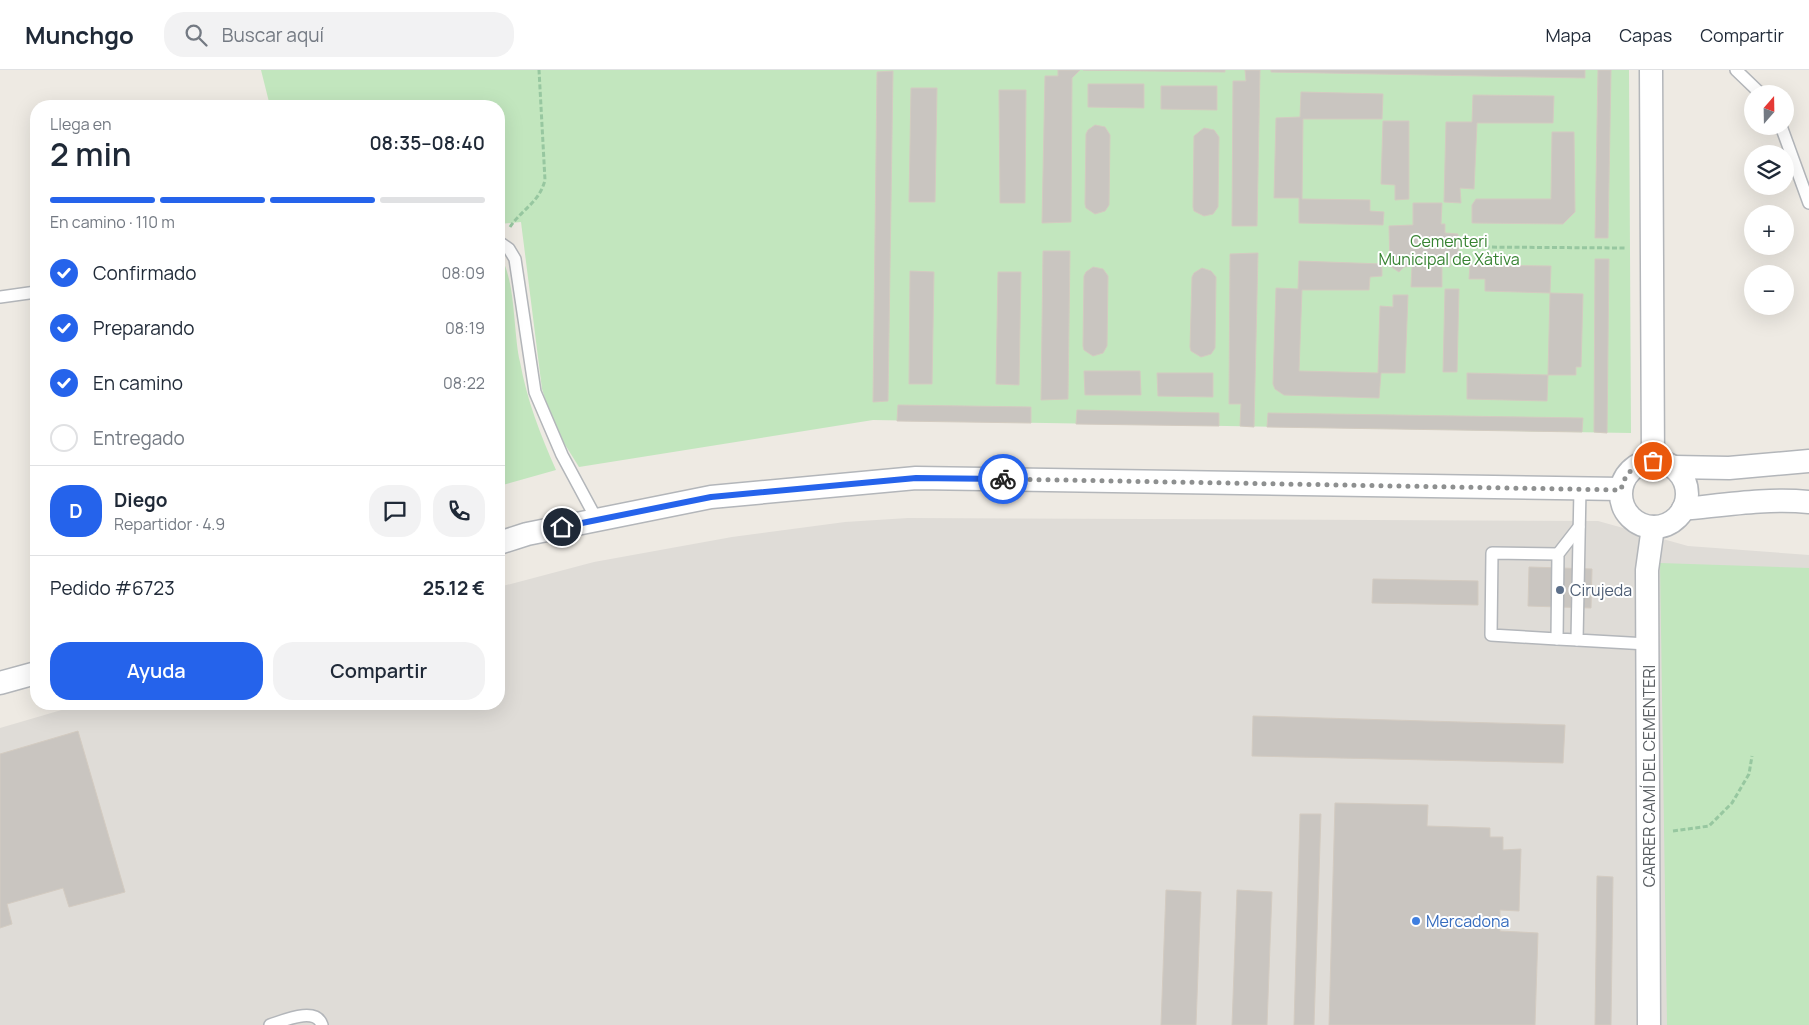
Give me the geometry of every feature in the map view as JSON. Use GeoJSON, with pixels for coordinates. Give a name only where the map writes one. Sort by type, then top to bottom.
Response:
{"type":"FeatureCollection","features":[{"type":"Feature","properties":{"kind":"street"},"geometry":{"type":"LineString","coordinates":[[1651,70],[1653,461]]}},
{"type":"Feature","properties":{"kind":"street"},"geometry":{"type":"LineString","coordinates":[[1653,461],[1664,462],[1674,468],[1682,476],[1686,486],[1687,498],[1683,509],[1671,523],[1653,527],[1642,525],[1632,519],[1625,511],[1621,500],[1623,480],[1635,466],[1653,461]]}},
{"type":"Feature","properties":{"kind":"street"},"geometry":{"type":"LineString","coordinates":[[1674,468],[1729,468],[1809,461]]}},
{"type":"Feature","properties":{"kind":"street"},"geometry":{"type":"LineString","coordinates":[[505,541],[711,497],[916,478],[1621,490]]}},
{"type":"Feature","properties":{"kind":"street"},"geometry":{"type":"LineString","coordinates":[[1683,509],[1731,503],[1790,500],[1809,502]]}},
{"type":"Feature","properties":{"kind":"street","name":"CARRER CAMÍ DEL CEMENTERI"},"geometry":{"type":"LineString","coordinates":[[1649,1025],[1650,832],[1647,570],[1653,527]]}},
{"type":"Feature","properties":{"kind":"street"},"geometry":{"type":"LineString","coordinates":[[0,683],[30,675]]}},
{"type":"Feature","properties":{"kind":"lane"},"geometry":{"type":"LineString","coordinates":[[1736,70],[1752,85]]}},
{"type":"Feature","properties":{"kind":"lane"},"geometry":{"type":"LineString","coordinates":[[1784,135],[1809,203]]}},
{"type":"Feature","properties":{"kind":"lane"},"geometry":{"type":"LineString","coordinates":[[505,248],[515,259],[535,392],[562,455],[597,520]]}},
{"type":"Feature","properties":{"kind":"lane"},"geometry":{"type":"LineString","coordinates":[[0,297],[30,293]]}},
{"type":"Feature","properties":{"kind":"lane"},"geometry":{"type":"LineString","coordinates":[[1577,640],[1580,489]]}},
{"type":"Feature","properties":{"kind":"lane"},"geometry":{"type":"LineString","coordinates":[[1557,640],[1558,554],[1579,527]]}},
{"type":"Feature","properties":{"kind":"lane"},"geometry":{"type":"LineString","coordinates":[[1558,554],[1492,553],[1492,635],[1647,644]]}},
{"type":"Feature","properties":{"kind":"lane"},"geometry":{"type":"LineString","coordinates":[[270,1025],[304,1015],[313,1016],[321,1021],[322,1025]]}},
{"type":"Feature","properties":{"kind":"path"},"geometry":{"type":"LineString","coordinates":[[505,234],[514,221],[542,192],[545,180],[539,70]]}},
{"type":"Feature","properties":{"kind":"path"},"geometry":{"type":"LineString","coordinates":[[1477,247],[1651,248]]}},
{"type":"Feature","properties":{"kind":"path"},"geometry":{"type":"LineString","coordinates":[[1650,832],[1682,831],[1708,826],[1732,803],[1749,774],[1752,756]]}},
{"type":"Feature","properties":{"kind":"shaded area"},"geometry":{"type":"Polygon","coordinates":[[[908,518],[1598,521],[1688,546],[1809,555],[1809,1025],[0,1025],[0,728],[62,710],[505,710],[505,585],[594,562],[732,537],[845,522],[908,518]]]}},
{"type":"Feature","properties":{"kind":"green space","name":"Cementeri Municipal de Xàtiva"},"geometry":{"type":"Polygon","coordinates":[[[261,70],[1629,70],[1631,433],[873,420],[579,467],[554,427],[542,389],[521,222],[505,223],[505,100],[268,100],[261,70]]]}},
{"type":"Feature","properties":{"kind":"green space"},"geometry":{"type":"Polygon","coordinates":[[[505,267],[511,291],[518,350],[526,390],[539,430],[556,470],[505,484],[505,267]]]}},
{"type":"Feature","properties":{"kind":"green space"},"geometry":{"type":"Polygon","coordinates":[[[1660,563],[1809,568],[1809,1025],[1667,1025],[1660,563]]]}},
{"type":"Feature","properties":{"kind":"building"},"geometry":{"type":"Polygon","coordinates":[[[1058,70],[1080,70],[1072,78],[1071,222],[1042,223],[1045,76],[1058,76],[1058,70]]]}},
{"type":"Feature","properties":{"kind":"building"},"geometry":{"type":"Polygon","coordinates":[[[1083,70],[1225,70],[1225,72],[1083,70]]]}},
{"type":"Feature","properties":{"kind":"building"},"geometry":{"type":"Polygon","coordinates":[[[1245,70],[1260,70],[1257,226],[1232,226],[1233,81],[1246,81],[1245,70]]]}},
{"type":"Feature","properties":{"kind":"building"},"geometry":{"type":"Polygon","coordinates":[[[1271,70],[1585,70],[1585,78],[1271,72],[1271,70]]]}},
{"type":"Feature","properties":{"kind":"building"},"geometry":{"type":"Polygon","coordinates":[[[1598,70],[1611,70],[1608,238],[1595,238],[1598,70]]]}},
{"type":"Feature","properties":{"kind":"building"},"geometry":{"type":"Polygon","coordinates":[[[893,71],[888,401],[873,402],[877,72],[893,71]]]}},
{"type":"Feature","properties":{"kind":"building"},"geometry":{"type":"Polygon","coordinates":[[[1088,84],[1144,84],[1144,108],[1088,107],[1088,84]]]}},
{"type":"Feature","properties":{"kind":"building"},"geometry":{"type":"Polygon","coordinates":[[[1161,86],[1217,86],[1217,110],[1161,109],[1161,86]]]}},
{"type":"Feature","properties":{"kind":"building"},"geometry":{"type":"Polygon","coordinates":[[[911,88],[937,88],[935,202],[909,202],[911,88]]]}},
{"type":"Feature","properties":{"kind":"building"},"geometry":{"type":"Polygon","coordinates":[[[999,90],[1026,90],[1025,203],[1000,203],[999,90]]]}},
{"type":"Feature","properties":{"kind":"building"},"geometry":{"type":"Polygon","coordinates":[[[1301,92],[1383,94],[1382,119],[1303,119],[1302,199],[1370,200],[1370,211],[1384,212],[1383,225],[1299,223],[1299,198],[1274,198],[1276,118],[1300,117],[1301,92]]]}},
{"type":"Feature","properties":{"kind":"building"},"geometry":{"type":"Polygon","coordinates":[[[1473,95],[1554,96],[1553,123],[1477,123],[1474,189],[1460,188],[1461,203],[1444,202],[1446,122],[1472,122],[1473,95]]]}},
{"type":"Feature","properties":{"kind":"building"},"geometry":{"type":"Polygon","coordinates":[[[1383,121],[1409,121],[1409,199],[1395,200],[1395,185],[1381,184],[1383,121]]]}},
{"type":"Feature","properties":{"kind":"building"},"geometry":{"type":"Polygon","coordinates":[[[1095,125],[1105,127],[1110,135],[1109,205],[1105,211],[1095,214],[1086,208],[1085,204],[1086,134],[1095,125]]]}},
{"type":"Feature","properties":{"kind":"building"},"geometry":{"type":"Polygon","coordinates":[[[1204,128],[1214,130],[1219,137],[1218,207],[1213,214],[1204,216],[1194,211],[1193,207],[1194,136],[1204,128]]]}},
{"type":"Feature","properties":{"kind":"building"},"geometry":{"type":"Polygon","coordinates":[[[1552,132],[1574,132],[1575,212],[1563,224],[1472,223],[1472,205],[1476,199],[1551,199],[1552,132]]]}},
{"type":"Feature","properties":{"kind":"building"},"geometry":{"type":"Polygon","coordinates":[[[1413,203],[1442,203],[1441,224],[1445,224],[1445,233],[1458,234],[1459,258],[1450,258],[1450,267],[1442,266],[1442,287],[1411,287],[1412,266],[1404,267],[1399,272],[1390,266],[1389,226],[1413,225],[1413,203]]]}},
{"type":"Feature","properties":{"kind":"building"},"geometry":{"type":"Polygon","coordinates":[[[1043,251],[1070,251],[1068,399],[1041,400],[1043,251]]]}},
{"type":"Feature","properties":{"kind":"building"},"geometry":{"type":"Polygon","coordinates":[[[1258,253],[1254,427],[1240,426],[1241,404],[1229,404],[1230,254],[1258,253]]]}},
{"type":"Feature","properties":{"kind":"building"},"geometry":{"type":"Polygon","coordinates":[[[1595,259],[1609,259],[1607,433],[1594,432],[1595,259]]]}},
{"type":"Feature","properties":{"kind":"building"},"geometry":{"type":"Polygon","coordinates":[[[1299,261],[1382,264],[1382,276],[1370,277],[1369,290],[1302,290],[1299,371],[1378,373],[1380,306],[1393,307],[1393,295],[1408,295],[1405,373],[1381,373],[1379,398],[1284,395],[1275,389],[1273,384],[1276,288],[1298,289],[1299,261]]]}},
{"type":"Feature","properties":{"kind":"building"},"geometry":{"type":"Polygon","coordinates":[[[1470,265],[1551,266],[1550,293],[1485,291],[1485,279],[1469,279],[1470,265]]]}},
{"type":"Feature","properties":{"kind":"building"},"geometry":{"type":"Polygon","coordinates":[[[1093,267],[1103,269],[1108,276],[1107,346],[1103,353],[1093,356],[1084,350],[1083,346],[1084,276],[1093,267]]]}},
{"type":"Feature","properties":{"kind":"building"},"geometry":{"type":"Polygon","coordinates":[[[1202,268],[1211,271],[1216,277],[1215,348],[1211,354],[1201,357],[1191,351],[1190,347],[1192,277],[1194,273],[1202,268]]]}},
{"type":"Feature","properties":{"kind":"building"},"geometry":{"type":"Polygon","coordinates":[[[910,271],[934,272],[932,384],[909,384],[910,271]]]}},
{"type":"Feature","properties":{"kind":"building"},"geometry":{"type":"Polygon","coordinates":[[[998,272],[1021,272],[1019,385],[996,384],[998,272]]]}},
{"type":"Feature","properties":{"kind":"building"},"geometry":{"type":"Polygon","coordinates":[[[1445,289],[1459,289],[1457,372],[1443,372],[1445,289]]]}},
{"type":"Feature","properties":{"kind":"building"},"geometry":{"type":"Polygon","coordinates":[[[1550,293],[1583,294],[1581,367],[1576,367],[1576,375],[1548,375],[1550,293]]]}},
{"type":"Feature","properties":{"kind":"building"},"geometry":{"type":"Polygon","coordinates":[[[1084,371],[1140,371],[1141,395],[1085,395],[1084,371]]]}},
{"type":"Feature","properties":{"kind":"building"},"geometry":{"type":"Polygon","coordinates":[[[1157,373],[1213,373],[1213,397],[1158,396],[1157,373]]]}},
{"type":"Feature","properties":{"kind":"building"},"geometry":{"type":"Polygon","coordinates":[[[1467,373],[1548,375],[1547,401],[1467,399],[1467,373]]]}},
{"type":"Feature","properties":{"kind":"building"},"geometry":{"type":"Polygon","coordinates":[[[898,405],[1031,407],[1031,423],[897,421],[898,405]]]}},
{"type":"Feature","properties":{"kind":"building"},"geometry":{"type":"Polygon","coordinates":[[[1077,410],[1219,413],[1219,426],[1076,424],[1077,410]]]}},
{"type":"Feature","properties":{"kind":"building"},"geometry":{"type":"Polygon","coordinates":[[[1268,413],[1583,418],[1582,432],[1267,427],[1268,413]]]}},
{"type":"Feature","properties":{"kind":"building"},"geometry":{"type":"Polygon","coordinates":[[[1529,567],[1592,569],[1591,608],[1528,606],[1529,567]]]}},
{"type":"Feature","properties":{"kind":"building"},"geometry":{"type":"Polygon","coordinates":[[[1373,579],[1478,581],[1478,605],[1372,603],[1373,579]]]}},
{"type":"Feature","properties":{"kind":"building"},"geometry":{"type":"Polygon","coordinates":[[[1253,716],[1565,725],[1563,763],[1252,756],[1253,716]]]}},
{"type":"Feature","properties":{"kind":"building"},"geometry":{"type":"Polygon","coordinates":[[[78,731],[125,892],[69,907],[63,888],[7,904],[12,924],[0,928],[0,754],[78,731]]]}},
{"type":"Feature","properties":{"kind":"building","name":"Mercadona"},"geometry":{"type":"Polygon","coordinates":[[[1335,803],[1428,805],[1427,826],[1490,828],[1490,837],[1503,837],[1503,850],[1521,849],[1519,911],[1500,910],[1500,931],[1538,933],[1535,1025],[1329,1025],[1335,803]]]}},
{"type":"Feature","properties":{"kind":"building"},"geometry":{"type":"Polygon","coordinates":[[[1300,814],[1321,814],[1314,1025],[1294,1025],[1300,814]]]}},
{"type":"Feature","properties":{"kind":"building"},"geometry":{"type":"Polygon","coordinates":[[[1597,876],[1613,877],[1611,1025],[1595,1025],[1597,876]]]}},
{"type":"Feature","properties":{"kind":"building"},"geometry":{"type":"Polygon","coordinates":[[[1166,890],[1201,892],[1196,1025],[1161,1025],[1166,890]]]}},
{"type":"Feature","properties":{"kind":"building"},"geometry":{"type":"Polygon","coordinates":[[[1237,890],[1272,892],[1267,1025],[1232,1025],[1237,890]]]}},
{"type":"Feature","properties":{"kind":"way so far"},"geometry":{"type":"LineString","coordinates":[[1003,479],[1621,490],[1623,480],[1628,472],[1644,462],[1653,461]]}},
{"type":"Feature","properties":{"kind":"place","name":"Cirujeda"},"geometry":{"type":"Point","coordinates":[1560,590]}},
{"type":"Feature","properties":{"kind":"place","name":"Mercadona"},"geometry":{"type":"Point","coordinates":[1416,921]}},
{"type":"Feature","properties":{"kind":"route"},"geometry":{"type":"LineString","coordinates":[[562,527],[711,497],[916,478],[1003,479]]}}]}
